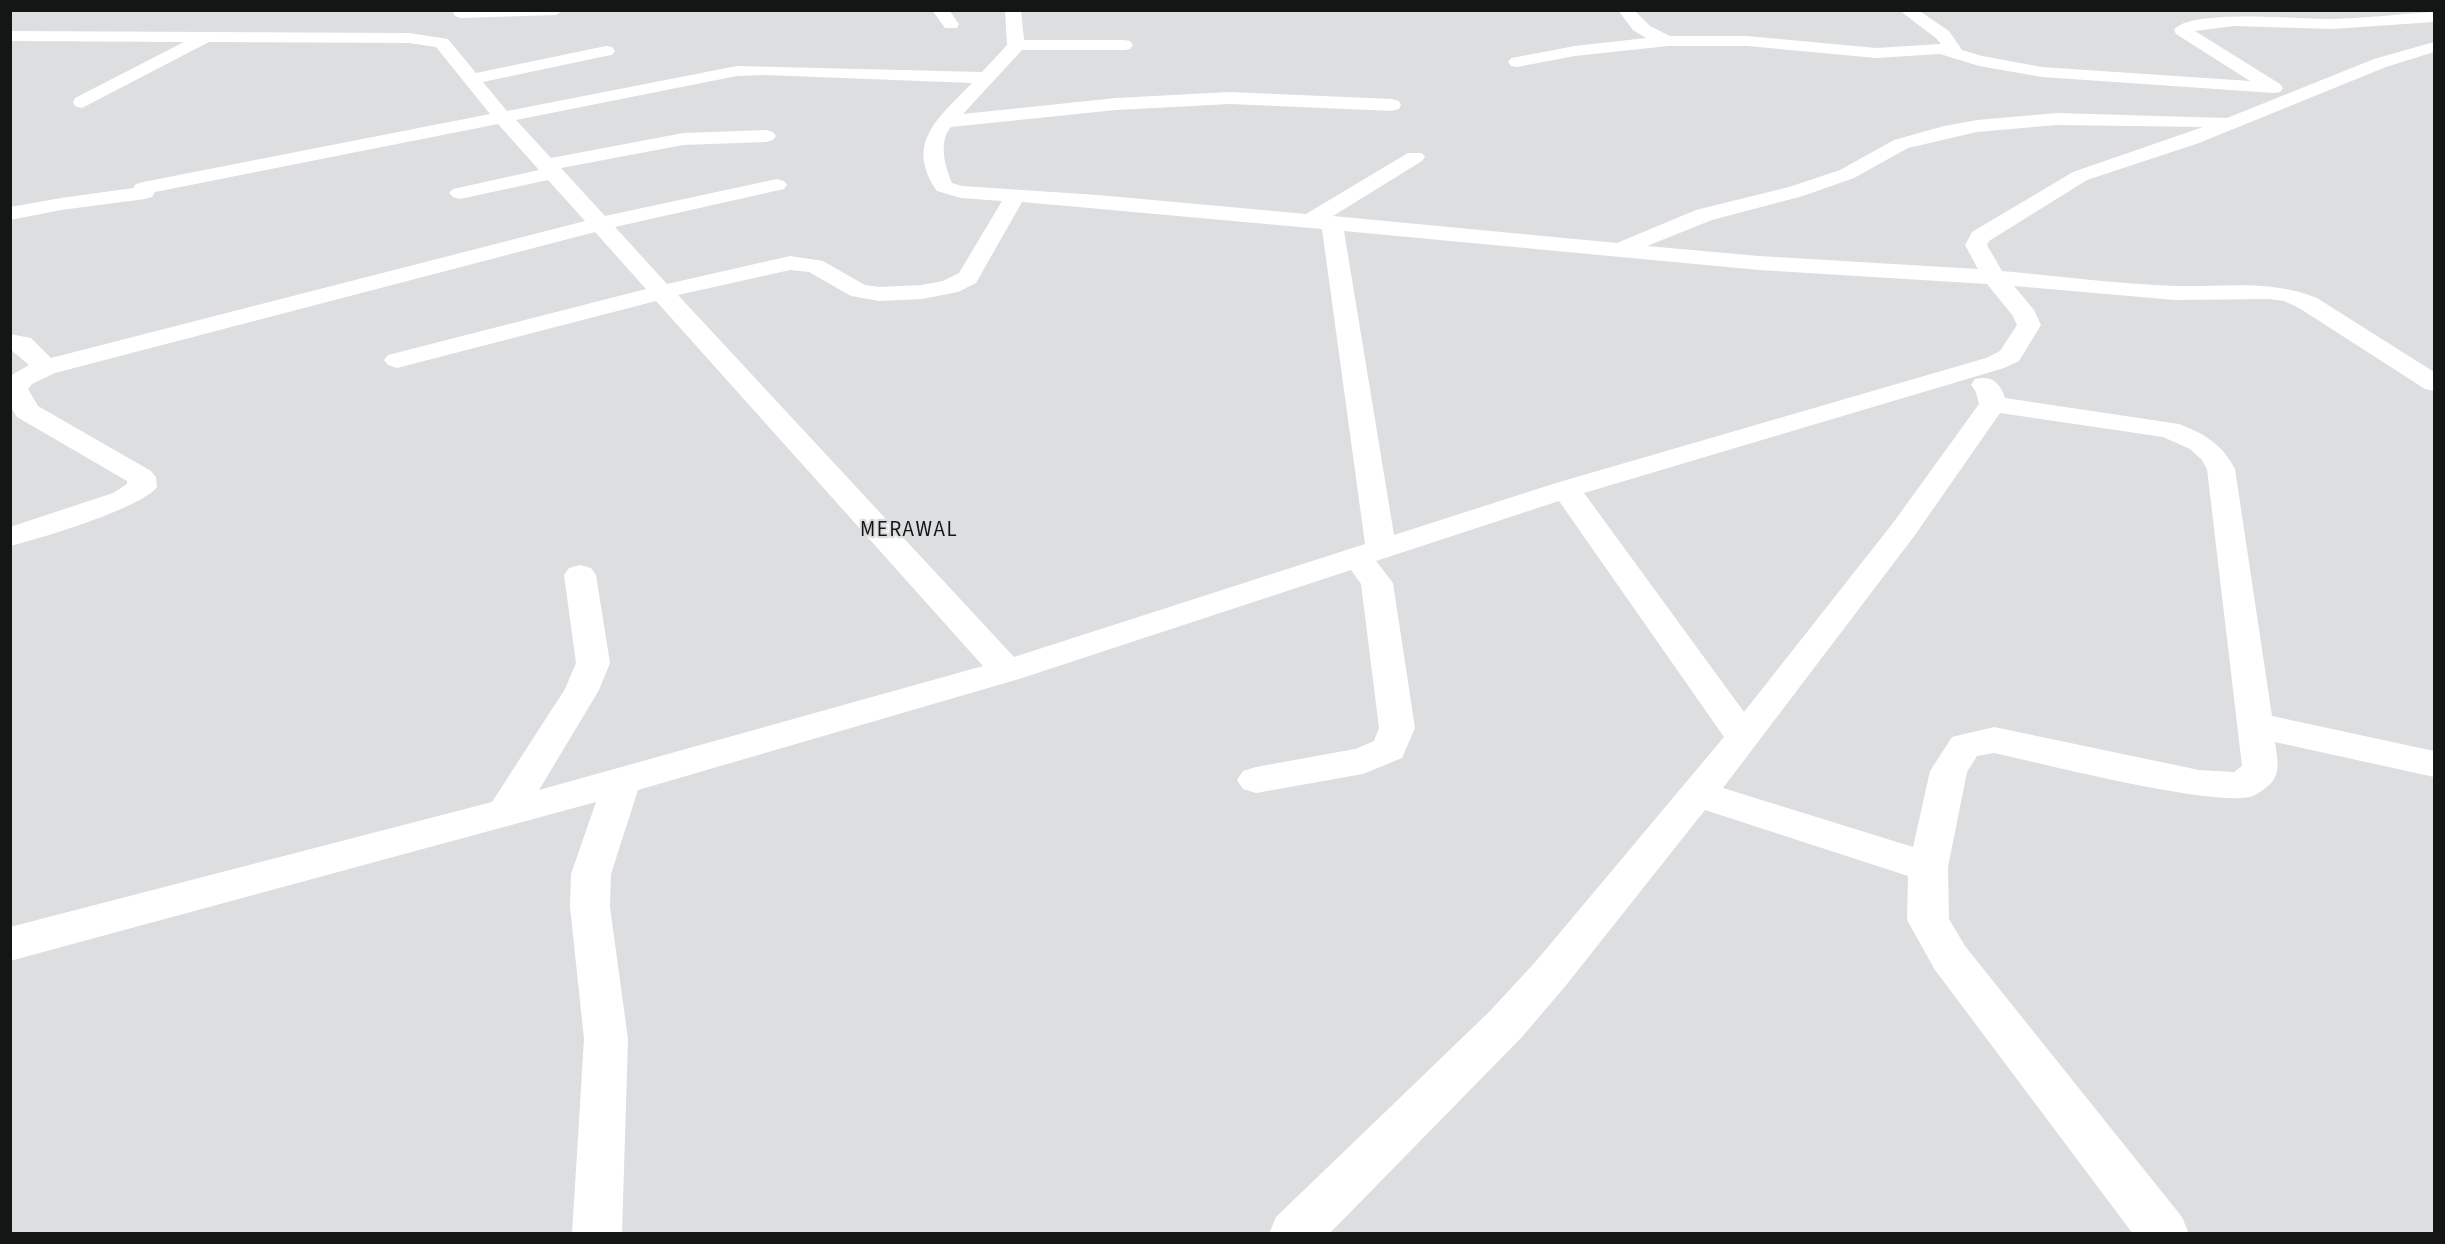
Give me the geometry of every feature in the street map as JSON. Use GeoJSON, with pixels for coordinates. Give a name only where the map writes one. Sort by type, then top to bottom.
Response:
{"type":"FeatureCollection","features":[{"type":"Feature","properties":{"kind":"street"},"geometry":{"type":"LineString","coordinates":[[429,39],[463,12],[556,10]]}},
{"type":"Feature","properties":{"kind":"street"},"geometry":{"type":"LineString","coordinates":[[940,10],[951,24]]}},
{"type":"Feature","properties":{"kind":"street"},"geometry":{"type":"LineString","coordinates":[[1013,10],[1016,45],[938,130],[934,140],[939,179],[944,187],[961,192],[1322,221],[1759,263],[1995,277],[2175,293],[2270,292],[2289,295],[2308,303],[2434,383]]}},
{"type":"Feature","properties":{"kind":"street"},"geometry":{"type":"LineString","coordinates":[[1626,10],[1634,25],[1668,41]]}},
{"type":"Feature","properties":{"kind":"street"},"geometry":{"type":"LineString","coordinates":[[1907,10],[1943,35],[1955,52]]}},
{"type":"Feature","properties":{"kind":"street"},"geometry":{"type":"LineString","coordinates":[[2282,93],[2182,30],[2186,27],[2217,22],[2332,24],[2434,17]]}},
{"type":"Feature","properties":{"kind":"street"},"geometry":{"type":"LineString","coordinates":[[10,36],[429,39],[442,43],[502,117],[1007,671]]}},
{"type":"Feature","properties":{"kind":"street"},"geometry":{"type":"LineString","coordinates":[[82,102],[207,37]]}},
{"type":"Feature","properties":{"kind":"street"},"geometry":{"type":"LineString","coordinates":[[1517,62],[1575,51],[1668,41],[1747,41],[1876,53],[1941,49],[1978,61],[2042,72],[2282,93]]}},
{"type":"Feature","properties":{"kind":"street"},"geometry":{"type":"LineString","coordinates":[[1016,45],[1124,45]]}},
{"type":"Feature","properties":{"kind":"street"},"geometry":{"type":"LineString","coordinates":[[10,944],[506,812],[1007,671],[1566,489],[1970,371],[2010,356],[2029,325],[2025,315],[1995,277],[1976,245],[1980,237],[2066,183],[2178,144],[2232,122],[2282,93],[2434,47]]}},
{"type":"Feature","properties":{"kind":"street"},"geometry":{"type":"LineString","coordinates":[[471,79],[606,51]]}},
{"type":"Feature","properties":{"kind":"street"},"geometry":{"type":"LineString","coordinates":[[10,214],[144,191],[737,71],[987,78]]}},
{"type":"Feature","properties":{"kind":"street"},"geometry":{"type":"LineString","coordinates":[[946,122],[1116,104],[1230,98],[1392,105]]}},
{"type":"Feature","properties":{"kind":"street"},"geometry":{"type":"LineString","coordinates":[[1620,248],[1704,215],[1796,192],[1847,174],[1902,144],[1944,132],[1977,126],[2057,119],[2232,122]]}},
{"type":"Feature","properties":{"kind":"street"},"geometry":{"type":"LineString","coordinates":[[460,193],[550,169],[683,139],[766,136]]}},
{"type":"Feature","properties":{"kind":"street"},"geometry":{"type":"LineString","coordinates":[[1322,221],[1415,157]]}},
{"type":"Feature","properties":{"kind":"street"},"geometry":{"type":"LineString","coordinates":[[10,537],[123,500],[142,487],[141,477],[27,411],[14,388],[23,378],[46,367],[600,224],[777,185]]}},
{"type":"Feature","properties":{"kind":"street"},"geometry":{"type":"LineString","coordinates":[[397,360],[662,292],[790,263],[815,266],[859,291],[879,294],[922,292],[951,287],[968,278],[1016,195]]}},
{"type":"Feature","properties":{"kind":"street"},"geometry":{"type":"LineString","coordinates":[[1256,780],[1363,761],[1389,750],[1397,728],[1377,583],[1369,553],[1322,221]]}},
{"type":"Feature","properties":{"kind":"street"},"geometry":{"type":"LineString","coordinates":[[10,341],[22,343],[46,367]]}},
{"type":"Feature","properties":{"kind":"street"},"geometry":{"type":"LineString","coordinates":[[1970,371],[1989,390],[1993,404]]}},
{"type":"Feature","properties":{"kind":"street"},"geometry":{"type":"LineString","coordinates":[[1993,404],[2169,430],[2193,439],[2214,453],[2221,469],[2261,771],[2241,786],[2199,783],[1994,740],[1965,746],[1949,771],[1928,867],[1928,920],[1950,958],[2164,1233]]}},
{"type":"Feature","properties":{"kind":"street"},"geometry":{"type":"LineString","coordinates":[[1294,1233],[1506,1024],[1552,972],[1743,738],[1904,529],[1993,404]]}},
{"type":"Feature","properties":{"kind":"street"},"geometry":{"type":"LineString","coordinates":[[1566,489],[1743,738]]}},
{"type":"Feature","properties":{"kind":"street"},"geometry":{"type":"LineString","coordinates":[[506,812],[582,690],[593,663],[580,575]]}},
{"type":"Feature","properties":{"kind":"street"},"geometry":{"type":"LineString","coordinates":[[2255,725],[2434,764]]}},
{"type":"Feature","properties":{"kind":"street"},"geometry":{"type":"LineString","coordinates":[[597,1233],[606,1039],[590,907],[591,874],[622,780]]}},
{"type":"Feature","properties":{"kind":"street"},"geometry":{"type":"LineString","coordinates":[[1698,794],[1928,867]]}},
{"type":"Feature","properties":{"kind":"district","name":"MERAWAL"},"geometry":{"type":"Point","coordinates":[909,531]}}]}
